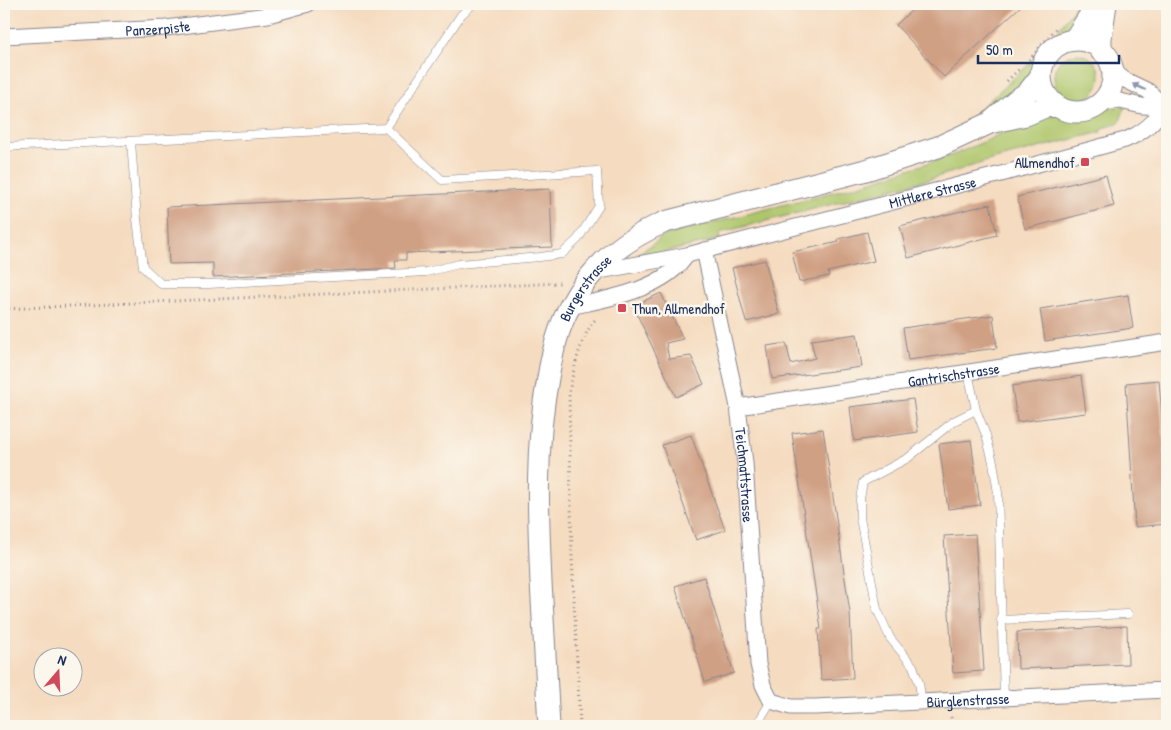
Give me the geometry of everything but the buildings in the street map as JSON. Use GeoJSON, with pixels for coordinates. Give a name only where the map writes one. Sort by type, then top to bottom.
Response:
{"type":"FeatureCollection","features":[{"type":"Feature","properties":{"kind":"main road"},"geometry":{"type":"LineString","coordinates":[[1074,40],[1097,4]]}},
{"type":"Feature","properties":{"kind":"main road"},"geometry":{"type":"LineString","coordinates":[[1101,51],[1106,4]]}},
{"type":"Feature","properties":{"kind":"main road"},"geometry":{"type":"LineString","coordinates":[[1074,40],[1089,42],[1101,51],[1112,70],[1112,85],[1102,102],[1092,109],[1081,112],[1063,110],[1057,106],[1047,96],[1034,69],[1042,65],[1049,54],[1063,43],[1074,40]]}},
{"type":"Feature","properties":{"kind":"main road","name":"Burgerstrasse"},"geometry":{"type":"LineString","coordinates":[[990,123],[1028,92],[1034,69]]}},
{"type":"Feature","properties":{"kind":"main road","name":"Burgerstrasse"},"geometry":{"type":"LineString","coordinates":[[549,726],[539,541],[539,444],[544,394],[558,334],[569,307],[583,284],[603,261],[622,246],[646,230],[664,222],[866,170],[938,147],[990,123],[1045,107],[1057,106]]}},
{"type":"Feature","properties":{"kind":"street","name":"Panzerpiste"},"geometry":{"type":"LineString","coordinates":[[4,36],[166,28],[268,14],[308,4]]}},
{"type":"Feature","properties":{"kind":"street"},"geometry":{"type":"LineString","coordinates":[[1112,70],[1125,80],[1148,91],[1166,107]]}},
{"type":"Feature","properties":{"kind":"street"},"geometry":{"type":"LineString","coordinates":[[1102,102],[1120,101],[1142,106],[1166,107]]}},
{"type":"Feature","properties":{"kind":"street","name":"Mittlere Strasse"},"geometry":{"type":"LineString","coordinates":[[593,272],[687,255],[1126,140],[1152,124],[1166,107]]}},
{"type":"Feature","properties":{"kind":"street","name":"Teichmattstrasse"},"geometry":{"type":"LineString","coordinates":[[704,250],[738,407],[745,464],[758,664],[763,685],[771,701]]}},
{"type":"Feature","properties":{"kind":"street","name":"Mittlere Strasse"},"geometry":{"type":"LineString","coordinates":[[569,307],[624,294],[654,283],[681,264],[687,255]]}},
{"type":"Feature","properties":{"kind":"street","name":"Gantrischstrasse"},"geometry":{"type":"LineString","coordinates":[[738,407],[1167,343]]}},
{"type":"Feature","properties":{"kind":"street","name":"Bürglenstrasse"},"geometry":{"type":"LineString","coordinates":[[771,701],[791,707],[815,707],[1167,690]]}},
{"type":"Feature","properties":{"kind":"lane"},"geometry":{"type":"LineString","coordinates":[[386,128],[461,15],[473,4]]}},
{"type":"Feature","properties":{"kind":"lane"},"geometry":{"type":"LineString","coordinates":[[4,147],[386,128],[442,180],[597,171],[599,206],[578,239],[562,254],[459,264],[426,272],[209,284],[161,284],[143,267],[131,142]]}},
{"type":"Feature","properties":{"kind":"lane"},"geometry":{"type":"LineString","coordinates":[[968,372],[976,410],[986,434],[993,462],[998,493],[1004,698]]}},
{"type":"Feature","properties":{"kind":"lane"},"geometry":{"type":"LineString","coordinates":[[922,702],[919,683],[913,666],[890,638],[877,608],[860,518],[860,499],[863,482],[908,458],[954,421],[976,410]]}},
{"type":"Feature","properties":{"kind":"lane"},"geometry":{"type":"LineString","coordinates":[[1002,620],[1128,614]]}},
{"type":"Feature","properties":{"kind":"lane"},"geometry":{"type":"LineString","coordinates":[[757,724],[771,701]]}},
{"type":"Feature","properties":{"kind":"path"},"geometry":{"type":"LineString","coordinates":[[1034,69],[1062,20]]}},
{"type":"Feature","properties":{"kind":"path"},"geometry":{"type":"LineString","coordinates":[[1000,86],[1020,68]]}},
{"type":"Feature","properties":{"kind":"path"},"geometry":{"type":"LineString","coordinates":[[4,309],[560,283]]}},
{"type":"Feature","properties":{"kind":"path"},"geometry":{"type":"LineString","coordinates":[[580,726],[572,557],[569,393],[586,333],[592,323],[602,314]]}},
{"type":"Feature","properties":{"kind":"path"},"geometry":{"type":"LineString","coordinates":[[650,726],[757,724]]}},
{"type":"Feature","properties":{"kind":"green space"},"geometry":{"type":"Polygon","coordinates":[[[1077,4],[1087,4],[1068,34],[1055,40],[1040,54],[1032,75],[1007,98],[975,115],[1047,45],[1077,4]]]}},
{"type":"Feature","properties":{"kind":"green space"},"geometry":{"type":"Polygon","coordinates":[[[1073,54],[1081,54],[1090,58],[1096,64],[1100,77],[1096,90],[1090,96],[1081,100],[1073,100],[1064,96],[1058,90],[1054,81],[1054,73],[1058,64],[1064,58],[1073,54]]]}},
{"type":"Feature","properties":{"kind":"green space"},"geometry":{"type":"Polygon","coordinates":[[[1125,107],[1119,123],[1103,128],[1101,132],[991,160],[927,180],[719,233],[720,239],[637,259],[635,256],[666,235],[856,186],[953,155],[988,140],[1030,117],[1051,113],[1078,120],[1092,117],[1104,109],[1125,107]]]}},
{"type":"Feature","properties":{"kind":"place","name":"Allmendhof"},"geometry":{"type":"Point","coordinates":[1085,162]}},
{"type":"Feature","properties":{"kind":"place","name":"Thun, Allmendhof"},"geometry":{"type":"Point","coordinates":[622,308]}}]}
